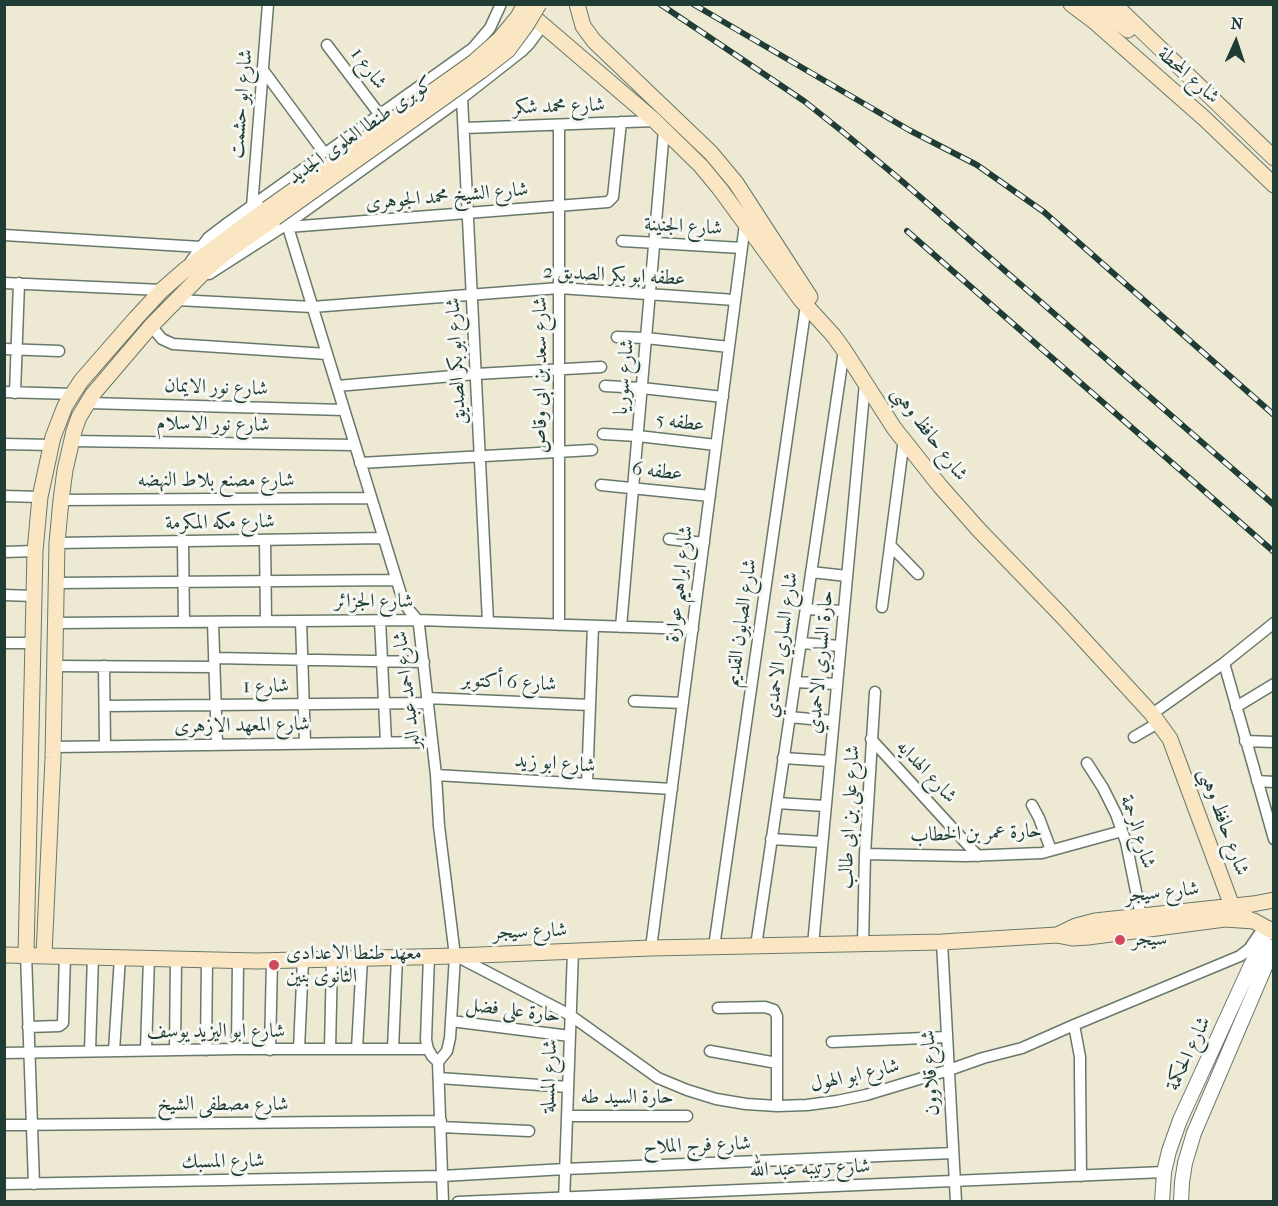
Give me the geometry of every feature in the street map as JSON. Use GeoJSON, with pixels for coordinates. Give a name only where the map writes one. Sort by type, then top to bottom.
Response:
{"type":"FeatureCollection","features":[{"type":"Feature","properties":{"kind":"main road","name":"شارع حافظ وهبى"},"geometry":{"type":"LineString","coordinates":[[519,4],[659,126],[701,166],[806,305],[833,335],[894,428],[940,486],[978,531],[1062,616],[1155,718],[1170,739],[1233,906],[1244,916],[1265,927]]}},
{"type":"Feature","properties":{"kind":"main road","name":"كوبرى طنطا العلوى الجديد"},"geometry":{"type":"LineString","coordinates":[[274,217],[500,40],[525,4]]}},
{"type":"Feature","properties":{"kind":"main road","name":"كوبرى طنطا العلوى الجديد"},"geometry":{"type":"LineString","coordinates":[[191,275],[508,50],[539,4]]}},
{"type":"Feature","properties":{"kind":"main road"},"geometry":{"type":"LineString","coordinates":[[577,4],[583,26],[594,41],[711,153],[736,183],[833,335]]}},
{"type":"Feature","properties":{"kind":"main road","name":"شارع المحطة"},"geometry":{"type":"LineString","coordinates":[[1071,4],[1095,22],[1197,111],[1274,185]]}},
{"type":"Feature","properties":{"kind":"main road"},"geometry":{"type":"LineString","coordinates":[[1094,4],[1181,69]]}},
{"type":"Feature","properties":{"kind":"main road","name":"شارع المحطة"},"geometry":{"type":"LineString","coordinates":[[1114,4],[1274,158]]}},
{"type":"Feature","properties":{"kind":"main road"},"geometry":{"type":"LineString","coordinates":[[26,954],[35,551],[40,497],[51,445],[65,406],[81,381],[162,290],[191,275]]}},
{"type":"Feature","properties":{"kind":"main road"},"geometry":{"type":"LineString","coordinates":[[44,955],[53,747],[57,543],[60,500],[71,441],[80,417],[93,394],[151,326],[177,300],[191,275]]}},
{"type":"Feature","properties":{"kind":"main road"},"geometry":{"type":"LineString","coordinates":[[32,697],[54,698]]}},
{"type":"Feature","properties":{"kind":"main road","name":"شارع سيجر"},"geometry":{"type":"LineString","coordinates":[[1058,935],[1085,923],[1274,900]]}},
{"type":"Feature","properties":{"kind":"main road","name":"شارع سيجر"},"geometry":{"type":"LineString","coordinates":[[4,955],[272,961],[651,948],[942,942],[1058,935],[1072,938],[1214,920],[1265,927]]}},
{"type":"Feature","properties":{"kind":"street","name":"شارع ابو حشمت"},"geometry":{"type":"LineString","coordinates":[[268,4],[263,70],[274,217]]}},
{"type":"Feature","properties":{"kind":"street"},"geometry":{"type":"LineString","coordinates":[[191,275],[228,263],[274,217],[325,154],[473,48],[490,28],[501,4]]}},
{"type":"Feature","properties":{"kind":"street"},"geometry":{"type":"LineString","coordinates":[[191,275],[201,247],[216,232],[274,217],[462,98],[522,51],[543,25]]}},
{"type":"Feature","properties":{"kind":"street","name":"شارع 1"},"geometry":{"type":"LineString","coordinates":[[327,45],[380,115]]}},
{"type":"Feature","properties":{"kind":"street"},"geometry":{"type":"LineString","coordinates":[[263,70],[325,154]]}},
{"type":"Feature","properties":{"kind":"street","name":"شارع ابو بكر الصديق"},"geometry":{"type":"LineString","coordinates":[[462,98],[488,622]]}},
{"type":"Feature","properties":{"kind":"street","name":"شارع الشيخ محمد الجوهرى"},"geometry":{"type":"LineString","coordinates":[[274,217],[468,213],[609,202],[613,197],[621,123]]}},
{"type":"Feature","properties":{"kind":"street","name":"شارع محمد شكر"},"geometry":{"type":"LineString","coordinates":[[464,128],[621,123],[659,126]]}},
{"type":"Feature","properties":{"kind":"street","name":"شارع سعد بن ابى وقاص"},"geometry":{"type":"LineString","coordinates":[[558,625],[559,125]]}},
{"type":"Feature","properties":{"kind":"street","name":"شارع سوريا"},"geometry":{"type":"LineString","coordinates":[[621,627],[655,243],[659,126]]}},
{"type":"Feature","properties":{"kind":"street","name":"شارع احمد عبد البر"},"geometry":{"type":"LineString","coordinates":[[274,217],[312,307],[396,580],[404,602],[418,620],[455,956],[450,1038],[447,1051],[438,1062],[443,1202]]}},
{"type":"Feature","properties":{"kind":"street","name":"شارع ابراهيم عوارة"},"geometry":{"type":"LineString","coordinates":[[651,948],[745,224]]}},
{"type":"Feature","properties":{"kind":"street"},"geometry":{"type":"LineString","coordinates":[[4,235],[201,247]]}},
{"type":"Feature","properties":{"kind":"street","name":"شارع الجنينة"},"geometry":{"type":"LineString","coordinates":[[622,241],[742,248]]}},
{"type":"Feature","properties":{"kind":"street"},"geometry":{"type":"LineString","coordinates":[[4,283],[162,290]]}},
{"type":"Feature","properties":{"kind":"street"},"geometry":{"type":"LineString","coordinates":[[19,283],[17,349],[10,392],[73,394]]}},
{"type":"Feature","properties":{"kind":"street","name":"عطفه ابو بكر الصديق 2"},"geometry":{"type":"LineString","coordinates":[[177,300],[312,307],[559,288],[735,300]]}},
{"type":"Feature","properties":{"kind":"street","name":"شارع الصابون القديم"},"geometry":{"type":"LineString","coordinates":[[714,947],[806,305]]}},
{"type":"Feature","properties":{"kind":"street"},"geometry":{"type":"LineString","coordinates":[[151,326],[162,339],[172,344],[327,354]]}},
{"type":"Feature","properties":{"kind":"street"},"geometry":{"type":"LineString","coordinates":[[617,337],[729,347]]}},
{"type":"Feature","properties":{"kind":"street"},"geometry":{"type":"LineString","coordinates":[[4,349],[59,351]]}},
{"type":"Feature","properties":{"kind":"street","name":"شارع الساري الاحمدي"},"geometry":{"type":"LineString","coordinates":[[756,946],[844,350]]}},
{"type":"Feature","properties":{"kind":"street"},"geometry":{"type":"LineString","coordinates":[[337,386],[476,374],[601,367]]}},
{"type":"Feature","properties":{"kind":"street","name":"حارة الساري الاحمدي"},"geometry":{"type":"LineString","coordinates":[[813,945],[865,383]]}},
{"type":"Feature","properties":{"kind":"street"},"geometry":{"type":"LineString","coordinates":[[605,386],[723,397]]}},
{"type":"Feature","properties":{"kind":"street","name":"شارع نور الايمان"},"geometry":{"type":"LineString","coordinates":[[88,403],[344,410]]}},
{"type":"Feature","properties":{"kind":"street","name":"عطفه 5"},"geometry":{"type":"LineString","coordinates":[[603,434],[716,445]]}},
{"type":"Feature","properties":{"kind":"street"},"geometry":{"type":"LineString","coordinates":[[882,607],[904,439]]}},
{"type":"Feature","properties":{"kind":"street","name":"شارع نور الاسلام"},"geometry":{"type":"LineString","coordinates":[[71,441],[355,445]]}},
{"type":"Feature","properties":{"kind":"street"},"geometry":{"type":"LineString","coordinates":[[4,444],[51,445]]}},
{"type":"Feature","properties":{"kind":"street"},"geometry":{"type":"LineString","coordinates":[[360,463],[592,450]]}},
{"type":"Feature","properties":{"kind":"street","name":"عطفه 6"},"geometry":{"type":"LineString","coordinates":[[601,485],[710,496]]}},
{"type":"Feature","properties":{"kind":"street"},"geometry":{"type":"LineString","coordinates":[[4,496],[40,497]]}},
{"type":"Feature","properties":{"kind":"street","name":"شارع مصنع بلاط النهضه"},"geometry":{"type":"LineString","coordinates":[[60,500],[371,498]]}},
{"type":"Feature","properties":{"kind":"street","name":"شارع مكه المكرمة"},"geometry":{"type":"LineString","coordinates":[[57,543],[384,538]]}},
{"type":"Feature","properties":{"kind":"street"},"geometry":{"type":"LineString","coordinates":[[669,539],[704,543]]}},
{"type":"Feature","properties":{"kind":"street"},"geometry":{"type":"LineString","coordinates":[[265,540],[266,621]]}},
{"type":"Feature","properties":{"kind":"street"},"geometry":{"type":"LineString","coordinates":[[183,542],[184,622]]}},
{"type":"Feature","properties":{"kind":"street"},"geometry":{"type":"LineString","coordinates":[[890,544],[918,574]]}},
{"type":"Feature","properties":{"kind":"street"},"geometry":{"type":"LineString","coordinates":[[4,552],[35,551]]}},
{"type":"Feature","properties":{"kind":"street"},"geometry":{"type":"LineString","coordinates":[[811,572],[847,576]]}},
{"type":"Feature","properties":{"kind":"street"},"geometry":{"type":"LineString","coordinates":[[56,583],[396,580]]}},
{"type":"Feature","properties":{"kind":"street"},"geometry":{"type":"LineString","coordinates":[[4,595],[33,596]]}},
{"type":"Feature","properties":{"kind":"street"},"geometry":{"type":"LineString","coordinates":[[806,609],[844,611]]}},
{"type":"Feature","properties":{"kind":"street"},"geometry":{"type":"LineString","coordinates":[[380,620],[386,742]]}},
{"type":"Feature","properties":{"kind":"street","name":"شارع الجزائر"},"geometry":{"type":"LineString","coordinates":[[56,623],[418,620],[693,629]]}},
{"type":"Feature","properties":{"kind":"street"},"geometry":{"type":"LineString","coordinates":[[301,621],[305,743]]}},
{"type":"Feature","properties":{"kind":"street"},"geometry":{"type":"LineString","coordinates":[[213,622],[217,745]]}},
{"type":"Feature","properties":{"kind":"street"},"geometry":{"type":"LineString","coordinates":[[1134,737],[1274,623]]}},
{"type":"Feature","properties":{"kind":"street"},"geometry":{"type":"LineString","coordinates":[[586,784],[593,626]]}},
{"type":"Feature","properties":{"kind":"street"},"geometry":{"type":"LineString","coordinates":[[4,643],[33,643]]}},
{"type":"Feature","properties":{"kind":"street"},"geometry":{"type":"LineString","coordinates":[[801,643],[840,646]]}},
{"type":"Feature","properties":{"kind":"street"},"geometry":{"type":"LineString","coordinates":[[55,666],[302,660],[423,662]]}},
{"type":"Feature","properties":{"kind":"street"},"geometry":{"type":"LineString","coordinates":[[1224,663],[1257,781],[1271,818],[1274,839]]}},
{"type":"Feature","properties":{"kind":"street"},"geometry":{"type":"LineString","coordinates":[[104,666],[105,746]]}},
{"type":"Feature","properties":{"kind":"street"},"geometry":{"type":"LineString","coordinates":[[795,682],[837,684]]}},
{"type":"Feature","properties":{"kind":"street"},"geometry":{"type":"LineString","coordinates":[[1236,707],[1274,684]]}},
{"type":"Feature","properties":{"kind":"street","name":"شارع على بن ابى طالب"},"geometry":{"type":"LineString","coordinates":[[863,944],[864,854],[875,692]]}},
{"type":"Feature","properties":{"kind":"street","name":"شارع 1"},"geometry":{"type":"LineString","coordinates":[[105,706],[384,703],[428,700]]}},
{"type":"Feature","properties":{"kind":"street","name":"شارع 6 أكتوبر"},"geometry":{"type":"LineString","coordinates":[[428,700],[590,705]]}},
{"type":"Feature","properties":{"kind":"street"},"geometry":{"type":"LineString","coordinates":[[634,701],[683,703]]}},
{"type":"Feature","properties":{"kind":"street"},"geometry":{"type":"LineString","coordinates":[[789,717],[833,721]]}},
{"type":"Feature","properties":{"kind":"street","name":"شارع الهدايه"},"geometry":{"type":"LineString","coordinates":[[872,739],[978,856]]}},
{"type":"Feature","properties":{"kind":"street"},"geometry":{"type":"LineString","coordinates":[[1245,741],[1274,742]]}},
{"type":"Feature","properties":{"kind":"street","name":"شارع المعهد الازهرى"},"geometry":{"type":"LineString","coordinates":[[53,747],[432,742]]}},
{"type":"Feature","properties":{"kind":"street"},"geometry":{"type":"LineString","coordinates":[[783,758],[830,761]]}},
{"type":"Feature","properties":{"kind":"street","name":"شارع الرحمة"},"geometry":{"type":"LineString","coordinates":[[1087,763],[1116,814],[1126,842],[1141,916]]}},
{"type":"Feature","properties":{"kind":"street","name":"شارع ابو زيد"},"geometry":{"type":"LineString","coordinates":[[436,775],[672,789]]}},
{"type":"Feature","properties":{"kind":"street"},"geometry":{"type":"LineString","coordinates":[[1257,781],[1274,782]]}},
{"type":"Feature","properties":{"kind":"street"},"geometry":{"type":"LineString","coordinates":[[777,803],[825,806]]}},
{"type":"Feature","properties":{"kind":"street"},"geometry":{"type":"LineString","coordinates":[[1032,805],[1051,850]]}},
{"type":"Feature","properties":{"kind":"street","name":"حارة عمر بن الخطاب"},"geometry":{"type":"LineString","coordinates":[[864,854],[978,856],[1042,853],[1122,831]]}},
{"type":"Feature","properties":{"kind":"street"},"geometry":{"type":"LineString","coordinates":[[771,840],[822,842]]}},
{"type":"Feature","properties":{"kind":"street","name":"شارع ابو الهول"},"geometry":{"type":"LineString","coordinates":[[455,956],[570,1015],[658,1078],[716,1099],[746,1104],[807,1105],[866,1095],[1022,1048],[1074,1024],[1240,956],[1249,950],[1265,927]]}},
{"type":"Feature","properties":{"kind":"street","name":"شارع الحكمة"},"geometry":{"type":"LineString","coordinates":[[1162,1202],[1164,1172],[1180,1120],[1265,927]]}},
{"type":"Feature","properties":{"kind":"street","name":"شارع قلاوون"},"geometry":{"type":"LineString","coordinates":[[942,942],[956,1202]]}},
{"type":"Feature","properties":{"kind":"street","name":"شارع الحكمة"},"geometry":{"type":"LineString","coordinates":[[1181,1202],[1185,1163],[1194,1133],[1274,946]]}},
{"type":"Feature","properties":{"kind":"street","name":"شارع المسلة"},"geometry":{"type":"LineString","coordinates":[[564,1199],[573,951]]}},
{"type":"Feature","properties":{"kind":"street"},"geometry":{"type":"LineString","coordinates":[[26,954],[34,1184]]}},
{"type":"Feature","properties":{"kind":"street"},"geometry":{"type":"LineString","coordinates":[[28,1027],[59,1026],[63,1023],[65,956]]}},
{"type":"Feature","properties":{"kind":"street"},"geometry":{"type":"LineString","coordinates":[[90,1051],[93,956]]}},
{"type":"Feature","properties":{"kind":"street"},"geometry":{"type":"LineString","coordinates":[[114,1051],[120,957]]}},
{"type":"Feature","properties":{"kind":"street"},"geometry":{"type":"LineString","coordinates":[[393,1049],[397,957]]}},
{"type":"Feature","properties":{"kind":"street"},"geometry":{"type":"LineString","coordinates":[[429,957],[426,1040],[432,1056],[438,1062]]}},
{"type":"Feature","properties":{"kind":"street"},"geometry":{"type":"LineString","coordinates":[[146,1050],[149,958]]}},
{"type":"Feature","properties":{"kind":"street"},"geometry":{"type":"LineString","coordinates":[[357,1049],[362,958]]}},
{"type":"Feature","properties":{"kind":"street"},"geometry":{"type":"LineString","coordinates":[[175,1050],[176,959]]}},
{"type":"Feature","properties":{"kind":"street"},"geometry":{"type":"LineString","coordinates":[[330,1049],[332,959]]}},
{"type":"Feature","properties":{"kind":"street"},"geometry":{"type":"LineString","coordinates":[[206,1050],[207,960]]}},
{"type":"Feature","properties":{"kind":"street"},"geometry":{"type":"LineString","coordinates":[[299,1050],[303,960]]}},
{"type":"Feature","properties":{"kind":"street"},"geometry":{"type":"LineString","coordinates":[[237,1049],[238,961]]}},
{"type":"Feature","properties":{"kind":"street"},"geometry":{"type":"LineString","coordinates":[[270,1050],[272,961]]}},
{"type":"Feature","properties":{"kind":"street"},"geometry":{"type":"LineString","coordinates":[[718,1008],[765,1007],[774,1010],[777,1016],[777,1106]]}},
{"type":"Feature","properties":{"kind":"street","name":"حارة على فضل"},"geometry":{"type":"LineString","coordinates":[[451,1021],[570,1036]]}},
{"type":"Feature","properties":{"kind":"street"},"geometry":{"type":"LineString","coordinates":[[1074,1024],[1080,1057],[1082,1176]]}},
{"type":"Feature","properties":{"kind":"street"},"geometry":{"type":"LineString","coordinates":[[832,1042],[947,1037]]}},
{"type":"Feature","properties":{"kind":"street","name":"شارع ابو اليزيد يوسف"},"geometry":{"type":"LineString","coordinates":[[4,1053],[428,1048]]}},
{"type":"Feature","properties":{"kind":"street"},"geometry":{"type":"LineString","coordinates":[[710,1051],[777,1063]]}},
{"type":"Feature","properties":{"kind":"street"},"geometry":{"type":"LineString","coordinates":[[439,1078],[568,1087]]}},
{"type":"Feature","properties":{"kind":"street","name":"حارة السيد طه"},"geometry":{"type":"LineString","coordinates":[[567,1116],[687,1116]]}},
{"type":"Feature","properties":{"kind":"street","name":"شارع مصطفى الشيخ"},"geometry":{"type":"LineString","coordinates":[[4,1125],[441,1124],[529,1131]]}},
{"type":"Feature","properties":{"kind":"street","name":"شارع فرج الملاح"},"geometry":{"type":"LineString","coordinates":[[442,1176],[953,1153]]}},
{"type":"Feature","properties":{"kind":"street","name":"شارع رتيبه عبد الله"},"geometry":{"type":"LineString","coordinates":[[458,1202],[1164,1172]]}},
{"type":"Feature","properties":{"kind":"street","name":"شارع المسبك"},"geometry":{"type":"LineString","coordinates":[[4,1184],[442,1176]]}},
{"type":"Feature","properties":{"kind":"railway"},"geometry":{"type":"LineString","coordinates":[[660,4],[804,101],[843,132],[1274,505]]}},
{"type":"Feature","properties":{"kind":"railway"},"geometry":{"type":"LineString","coordinates":[[693,4],[909,130],[977,165],[1044,212],[1274,415]]}},
{"type":"Feature","properties":{"kind":"railway"},"geometry":{"type":"LineString","coordinates":[[907,231],[1274,552]]}},
{"type":"Feature","properties":{"kind":"place","name":"سيجر"},"geometry":{"type":"Point","coordinates":[1120,940]}},
{"type":"Feature","properties":{"kind":"place","name":"معهد طنطا الاعدادى الثانوى بنين"},"geometry":{"type":"Point","coordinates":[274,965]}}]}
